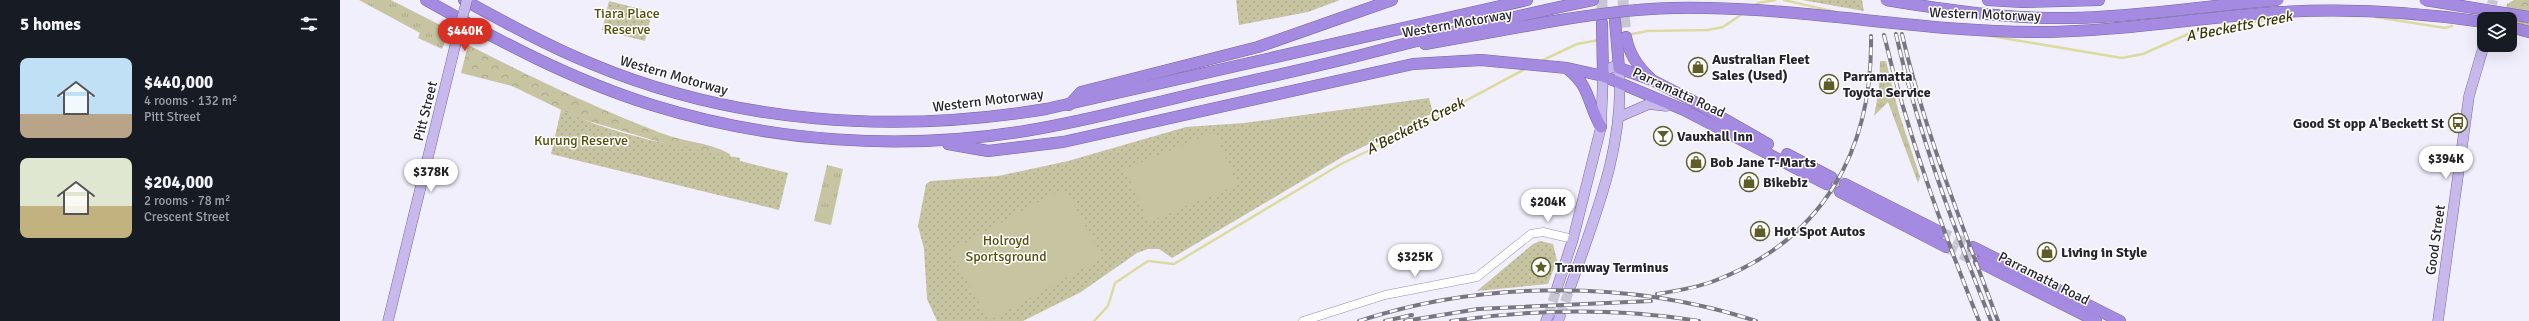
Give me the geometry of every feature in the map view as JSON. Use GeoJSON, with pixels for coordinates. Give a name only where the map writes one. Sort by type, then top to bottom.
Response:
{"type":"FeatureCollection","features":[{"type":"Feature","properties":{"kind":"highway","name":"Western Motorway"},"geometry":{"type":"LineString","coordinates":[[426,0],[558,69],[653,105],[744,128],[810,137],[928,141],[995,135],[1062,124],[1367,54],[1458,29],[1594,0]]}},
{"type":"Feature","properties":{"kind":"highway","name":"Western Motorway"},"geometry":{"type":"LineString","coordinates":[[465,0],[529,36],[612,72],[690,97],[753,111],[832,120],[932,122],[1004,116],[1069,105],[1527,0]]}},
{"type":"Feature","properties":{"kind":"highway"},"geometry":{"type":"LineString","coordinates":[[1069,105],[1081,92],[1258,47],[1392,0]]}},
{"type":"Feature","properties":{"kind":"highway","name":"Western Motorway"},"geometry":{"type":"LineString","coordinates":[[1886,0],[1994,14],[2069,18],[2117,16],[2278,0]]}},
{"type":"Feature","properties":{"kind":"highway","name":"Western Motorway"},"geometry":{"type":"LineString","coordinates":[[1988,0],[2022,2],[2099,0]]}},
{"type":"Feature","properties":{"kind":"highway"},"geometry":{"type":"LineString","coordinates":[[2425,0],[2529,17]]}},
{"type":"Feature","properties":{"kind":"highway","name":"Western Motorway"},"geometry":{"type":"LineString","coordinates":[[1367,54],[1548,22],[1617,12],[1697,8],[1774,12],[1941,29],[2038,32],[2142,27],[2281,12],[2350,10],[2420,13],[2477,21]]}},
{"type":"Feature","properties":{"kind":"highway"},"geometry":{"type":"LineString","coordinates":[[1615,21],[1618,63]]}},
{"type":"Feature","properties":{"kind":"highway"},"geometry":{"type":"LineString","coordinates":[[928,141],[988,151],[1063,142],[1413,64],[1481,60],[1567,68],[1603,74],[1602,24]]}},
{"type":"Feature","properties":{"kind":"highway"},"geometry":{"type":"LineString","coordinates":[[2517,29],[2529,32]]}},
{"type":"Feature","properties":{"kind":"highway"},"geometry":{"type":"LineString","coordinates":[[1626,37],[1633,57],[1640,69],[1652,80]]}},
{"type":"Feature","properties":{"kind":"highway","name":"Parramatta Road"},"geometry":{"type":"LineString","coordinates":[[1603,74],[1684,110],[1828,181],[1652,80],[1618,63]]}},
{"type":"Feature","properties":{"kind":"highway"},"geometry":{"type":"LineString","coordinates":[[1567,68],[1586,86],[1592,111],[1601,127]]}},
{"type":"Feature","properties":{"kind":"highway"},"geometry":{"type":"LineString","coordinates":[[1940,232],[1842,188],[1946,247]]}},
{"type":"Feature","properties":{"kind":"highway","name":"Parramatta Road"},"geometry":{"type":"LineString","coordinates":[[1973,247],[2120,321]]}},
{"type":"Feature","properties":{"kind":"highway","name":"Parramatta Road"},"geometry":{"type":"LineString","coordinates":[[1979,262],[2096,321]]}},
{"type":"Feature","properties":{"kind":"main road","name":"Pitt Street"},"geometry":{"type":"LineString","coordinates":[[388,321],[465,0]]}},
{"type":"Feature","properties":{"kind":"main road","name":"Good Street"},"geometry":{"type":"LineString","coordinates":[[2438,321],[2469,96],[2482,52]]}},
{"type":"Feature","properties":{"kind":"main road","name":"Parramatta Road"},"geometry":{"type":"LineString","coordinates":[[1603,74],[1618,63]]}},
{"type":"Feature","properties":{"kind":"main road"},"geometry":{"type":"LineString","coordinates":[[1570,288],[1602,196],[1612,162],[1619,117],[1620,82],[1618,63]]}},
{"type":"Feature","properties":{"kind":"main road"},"geometry":{"type":"LineString","coordinates":[[1558,288],[1573,239],[1601,127],[1603,74]]}},
{"type":"Feature","properties":{"kind":"main road"},"geometry":{"type":"LineString","coordinates":[[1619,117],[1639,106],[1654,103],[1684,110]]}},
{"type":"Feature","properties":{"kind":"main road"},"geometry":{"type":"LineString","coordinates":[[1573,239],[1580,236],[1602,196]]}},
{"type":"Feature","properties":{"kind":"street"},"geometry":{"type":"LineString","coordinates":[[1304,321],[1385,295],[1477,277],[1531,234],[1543,232],[1573,239]]}},
{"type":"Feature","properties":{"kind":"green space"},"geometry":{"type":"Polygon","coordinates":[[[359,0],[391,0],[450,30],[442,49],[418,38],[420,33],[359,0]]]}},
{"type":"Feature","properties":{"kind":"green space"},"geometry":{"type":"Polygon","coordinates":[[[1236,0],[1340,0],[1308,12],[1239,25],[1236,0]]]}},
{"type":"Feature","properties":{"kind":"green space"},"geometry":{"type":"Polygon","coordinates":[[[1802,0],[1862,0],[1864,11],[1802,0]]]}},
{"type":"Feature","properties":{"kind":"green space"},"geometry":{"type":"Polygon","coordinates":[[[2514,0],[2529,0],[2529,38],[2517,34],[2517,12],[2505,12],[2507,4],[2514,0]]]}},
{"type":"Feature","properties":{"kind":"green space","name":"Tiara Place Reserve"},"geometry":{"type":"Polygon","coordinates":[[[609,1],[652,12],[645,41],[602,30],[609,1]]]}},
{"type":"Feature","properties":{"kind":"green space"},"geometry":{"type":"Polygon","coordinates":[[[468,45],[588,103],[670,136],[705,144],[722,150],[730,154],[730,157],[673,146],[578,118],[512,86],[461,73],[468,45]]]}},
{"type":"Feature","properties":{"kind":"green space"},"geometry":{"type":"Polygon","coordinates":[[[1880,61],[1886,61],[1899,113],[1920,177],[1918,183],[1888,102],[1874,116],[1879,89],[1880,61]]]}},
{"type":"Feature","properties":{"kind":"green space","name":"Holroyd Sportsground"},"geometry":{"type":"Polygon","coordinates":[[[1429,98],[1433,113],[1344,156],[1172,258],[1159,249],[1148,249],[1137,253],[1081,292],[1023,321],[937,321],[927,299],[924,249],[918,226],[926,184],[931,181],[998,176],[1068,161],[1186,127],[1244,123],[1429,98]]]}},
{"type":"Feature","properties":{"kind":"green space","name":"Kurung Reserve"},"geometry":{"type":"Polygon","coordinates":[[[561,110],[626,134],[672,145],[740,158],[740,161],[788,173],[779,210],[551,154],[561,110]]]}},
{"type":"Feature","properties":{"kind":"green space"},"geometry":{"type":"Polygon","coordinates":[[[1215,132],[1237,185],[1148,222],[1125,169],[1215,132]]]}},
{"type":"Feature","properties":{"kind":"green space"},"geometry":{"type":"Polygon","coordinates":[[[827,165],[843,169],[831,225],[814,221],[827,165]]]}},
{"type":"Feature","properties":{"kind":"green space"},"geometry":{"type":"Polygon","coordinates":[[[1064,188],[1103,257],[989,321],[950,251],[1064,188]]]}},
{"type":"Feature","properties":{"kind":"green space"},"geometry":{"type":"Polygon","coordinates":[[[1540,241],[1553,244],[1557,260],[1548,284],[1477,291],[1533,244],[1540,241]]]}},
{"type":"Feature","properties":{"kind":"waterway","name":"A'Becketts Creek"},"geometry":{"type":"LineString","coordinates":[[1753,6],[1758,3],[1775,0]]}},
{"type":"Feature","properties":{"kind":"waterway","name":"A'Becketts Creek"},"geometry":{"type":"LineString","coordinates":[[1784,0],[1836,12]]}},
{"type":"Feature","properties":{"kind":"waterway","name":"A'Becketts Creek"},"geometry":{"type":"LineString","coordinates":[[1628,35],[1647,31],[1708,30],[1723,27],[1742,14]]}},
{"type":"Feature","properties":{"kind":"waterway","name":"A'Becketts Creek"},"geometry":{"type":"LineString","coordinates":[[1991,36],[2122,58],[2143,54],[2188,34],[2282,17]]}},
{"type":"Feature","properties":{"kind":"waterway","name":"A'Becketts Creek"},"geometry":{"type":"LineString","coordinates":[[2376,17],[2445,28],[2452,26]]}},
{"type":"Feature","properties":{"kind":"waterway","name":"A'Becketts Creek"},"geometry":{"type":"LineString","coordinates":[[1541,61],[1577,44],[1599,40]]}},
{"type":"Feature","properties":{"kind":"waterway","name":"A'Becketts Creek"},"geometry":{"type":"LineString","coordinates":[[1094,321],[1108,306],[1115,283],[1148,261],[1174,264],[1341,164],[1409,131],[1527,68]]}},
{"type":"Feature","properties":{"kind":"tunnel"},"geometry":{"type":"LineString","coordinates":[[1602,0],[1602,23]]}},
{"type":"Feature","properties":{"kind":"tunnel"},"geometry":{"type":"LineString","coordinates":[[1623,0],[1626,37]]}},
{"type":"Feature","properties":{"kind":"tunnel"},"geometry":{"type":"LineString","coordinates":[[2490,12],[2493,0]]}},
{"type":"Feature","properties":{"kind":"tunnel"},"geometry":{"type":"LineString","coordinates":[[1831,177],[1845,184]]}},
{"type":"Feature","properties":{"kind":"tunnel"},"geometry":{"type":"LineString","coordinates":[[1826,184],[1840,192]]}},
{"type":"Feature","properties":{"kind":"tunnel"},"geometry":{"type":"LineString","coordinates":[[1940,232],[1973,247]]}},
{"type":"Feature","properties":{"kind":"tunnel"},"geometry":{"type":"LineString","coordinates":[[1946,247],[1979,262]]}},
{"type":"Feature","properties":{"kind":"tunnel"},"geometry":{"type":"LineString","coordinates":[[1548,316],[1557,288]]}},
{"type":"Feature","properties":{"kind":"tunnel"},"geometry":{"type":"LineString","coordinates":[[1560,316],[1570,288]]}},
{"type":"Feature","properties":{"kind":"railway"},"geometry":{"type":"LineString","coordinates":[[1896,34],[1926,144],[1950,215],[1991,321]]}},
{"type":"Feature","properties":{"kind":"railway"},"geometry":{"type":"LineString","coordinates":[[1902,34],[1911,71],[1933,144],[1998,321]]}},
{"type":"Feature","properties":{"kind":"railway"},"geometry":{"type":"LineString","coordinates":[[1884,35],[1914,144],[1952,251],[1979,321]]}},
{"type":"Feature","properties":{"kind":"railway"},"geometry":{"type":"LineString","coordinates":[[1657,294],[1686,289],[1714,281],[1752,263],[1785,241],[1812,216],[1834,186],[1851,153],[1863,117],[1869,78],[1871,36]]}},
{"type":"Feature","properties":{"kind":"railway"},"geometry":{"type":"LineString","coordinates":[[1359,321],[1407,308],[1456,298],[1507,292],[1558,290],[1609,292],[1659,298],[1708,308],[1756,321]]}},
{"type":"Feature","properties":{"kind":"railway"},"geometry":{"type":"LineString","coordinates":[[1405,321],[1478,309],[1651,301]]}},
{"type":"Feature","properties":{"kind":"railway"},"geometry":{"type":"LineString","coordinates":[[1451,321],[1544,312],[1606,312],[1699,321]]}},
{"type":"Feature","properties":{"kind":"railway"},"geometry":{"type":"LineString","coordinates":[[1385,321],[1412,315]]}},
{"type":"Feature","properties":{"kind":"place","name":"Australian Fleet Sales (Used)"},"geometry":{"type":"Point","coordinates":[1698,67]}},
{"type":"Feature","properties":{"kind":"place","name":"Parramatta Toyota Service"},"geometry":{"type":"Point","coordinates":[1829,84]}},
{"type":"Feature","properties":{"kind":"place","name":"Good St opp A'Beckett St"},"geometry":{"type":"Point","coordinates":[2458,123]}},
{"type":"Feature","properties":{"kind":"place","name":"Vauxhall Inn"},"geometry":{"type":"Point","coordinates":[1663,136]}},
{"type":"Feature","properties":{"kind":"place","name":"Bob Jane T-Marts"},"geometry":{"type":"Point","coordinates":[1696,162]}},
{"type":"Feature","properties":{"kind":"place","name":"Bikebiz"},"geometry":{"type":"Point","coordinates":[1749,182]}},
{"type":"Feature","properties":{"kind":"place","name":"Hot Spot Autos"},"geometry":{"type":"Point","coordinates":[1760,231]}},
{"type":"Feature","properties":{"kind":"place","name":"Living in Style"},"geometry":{"type":"Point","coordinates":[2047,252]}},
{"type":"Feature","properties":{"kind":"place","name":"Tramway Terminus"},"geometry":{"type":"Point","coordinates":[1541,267]}}]}
